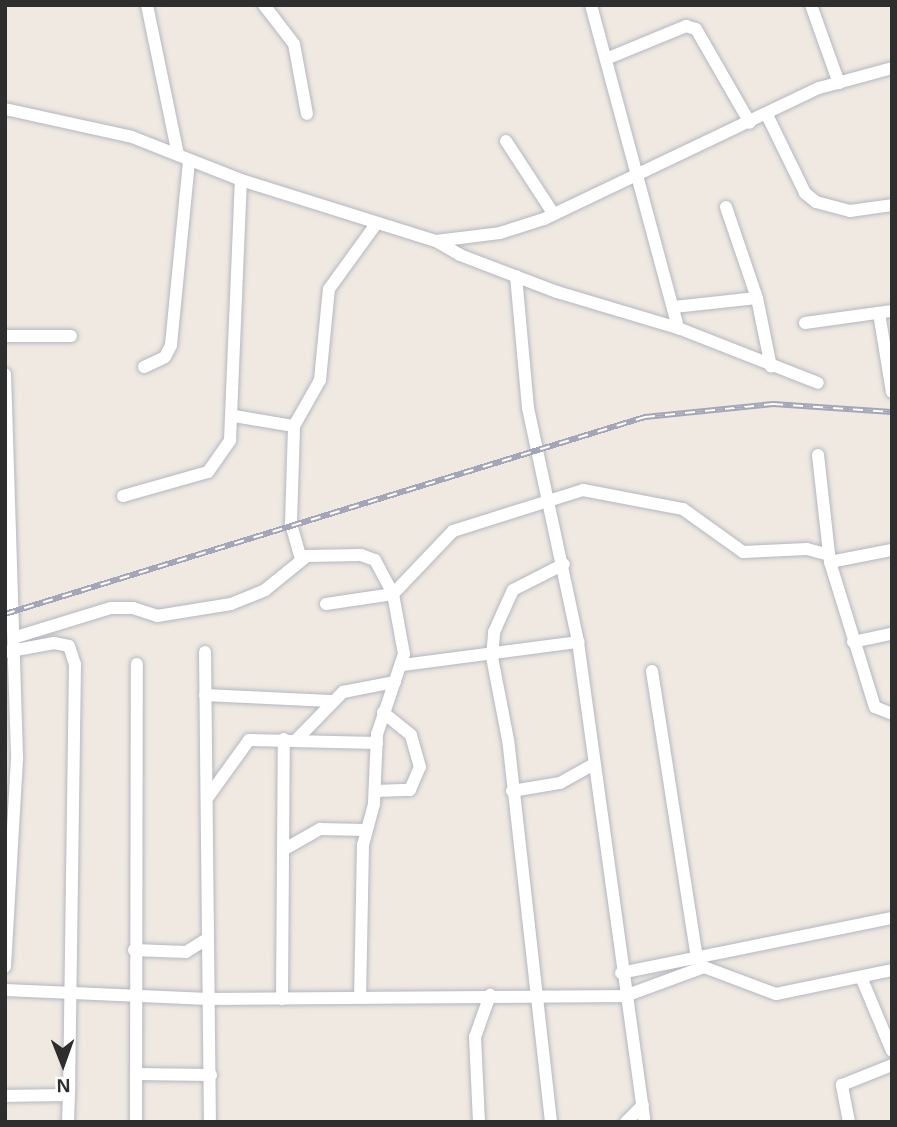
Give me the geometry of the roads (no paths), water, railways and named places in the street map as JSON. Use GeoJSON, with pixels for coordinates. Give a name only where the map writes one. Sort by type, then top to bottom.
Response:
{"type":"FeatureCollection","features":[{"type":"Feature","properties":{"kind":"street"},"geometry":{"type":"LineString","coordinates":[[144,367],[164,357],[171,345],[183,158],[147,5]]}},
{"type":"Feature","properties":{"kind":"street"},"geometry":{"type":"LineString","coordinates":[[264,5],[294,44],[307,114]]}},
{"type":"Feature","properties":{"kind":"street"},"geometry":{"type":"LineString","coordinates":[[591,5],[678,328]]}},
{"type":"Feature","properties":{"kind":"street"},"geometry":{"type":"LineString","coordinates":[[811,5],[839,83]]}},
{"type":"Feature","properties":{"kind":"street"},"geometry":{"type":"LineString","coordinates":[[606,59],[686,26],[696,29],[750,123]]}},
{"type":"Feature","properties":{"kind":"street"},"geometry":{"type":"LineString","coordinates":[[436,240],[500,233],[553,213],[635,173],[839,83],[892,68]]}},
{"type":"Feature","properties":{"kind":"street"},"geometry":{"type":"LineString","coordinates":[[5,109],[95,126],[241,180],[376,224],[436,240],[516,276],[613,312],[678,328],[771,367],[818,383]]}},
{"type":"Feature","properties":{"kind":"street"},"geometry":{"type":"LineString","coordinates":[[767,115],[805,192],[816,202],[850,211],[892,205]]}},
{"type":"Feature","properties":{"kind":"street"},"geometry":{"type":"LineString","coordinates":[[506,141],[553,213]]}},
{"type":"Feature","properties":{"kind":"street"},"geometry":{"type":"LineString","coordinates":[[123,496],[208,472],[230,440],[234,416],[241,180]]}},
{"type":"Feature","properties":{"kind":"street"},"geometry":{"type":"LineString","coordinates":[[726,207],[757,298],[771,367]]}},
{"type":"Feature","properties":{"kind":"street"},"geometry":{"type":"LineString","coordinates":[[301,559],[291,523],[294,426],[320,380],[329,289],[376,224]]}},
{"type":"Feature","properties":{"kind":"street"},"geometry":{"type":"LineString","coordinates":[[516,276],[528,408],[551,497],[578,642],[621,973],[645,1122]]}},
{"type":"Feature","properties":{"kind":"street"},"geometry":{"type":"LineString","coordinates":[[674,307],[757,298]]}},
{"type":"Feature","properties":{"kind":"street"},"geometry":{"type":"LineString","coordinates":[[805,323],[885,312],[892,391]]}},
{"type":"Feature","properties":{"kind":"street"},"geometry":{"type":"LineString","coordinates":[[5,336],[71,336]]}},
{"type":"Feature","properties":{"kind":"street"},"geometry":{"type":"LineString","coordinates":[[5,374],[8,559],[18,759],[5,967]]}},
{"type":"Feature","properties":{"kind":"street"},"geometry":{"type":"LineString","coordinates":[[234,416],[294,426]]}},
{"type":"Feature","properties":{"kind":"street"},"geometry":{"type":"LineString","coordinates":[[818,455],[829,559],[875,707],[892,714]]}},
{"type":"Feature","properties":{"kind":"street"},"geometry":{"type":"LineString","coordinates":[[326,604],[393,594],[453,531],[551,497],[592,491],[683,509],[743,552],[807,549],[829,559],[892,550]]}},
{"type":"Feature","properties":{"kind":"street"},"geometry":{"type":"LineString","coordinates":[[13,646],[111,608],[134,608],[157,616],[231,604],[265,590],[301,559],[371,556],[393,594],[403,665],[383,712],[377,743],[375,791],[365,830],[359,997]]}},
{"type":"Feature","properties":{"kind":"street"},"geometry":{"type":"LineString","coordinates":[[551,1122],[512,791],[492,657],[494,632],[513,590],[564,564]]}},
{"type":"Feature","properties":{"kind":"street"},"geometry":{"type":"LineString","coordinates":[[853,642],[892,634]]}},
{"type":"Feature","properties":{"kind":"street"},"geometry":{"type":"LineString","coordinates":[[403,665],[492,657],[578,642]]}},
{"type":"Feature","properties":{"kind":"street"},"geometry":{"type":"LineString","coordinates":[[13,646],[54,643],[74,651],[68,1122]]}},
{"type":"Feature","properties":{"kind":"street"},"geometry":{"type":"LineString","coordinates":[[205,652],[210,1122]]}},
{"type":"Feature","properties":{"kind":"street"},"geometry":{"type":"LineString","coordinates":[[136,1122],[134,950],[137,664]]}},
{"type":"Feature","properties":{"kind":"street"},"geometry":{"type":"LineString","coordinates":[[652,671],[697,960]]}},
{"type":"Feature","properties":{"kind":"street"},"geometry":{"type":"LineString","coordinates":[[282,999],[283,849],[291,739],[330,701],[365,684],[395,682]]}},
{"type":"Feature","properties":{"kind":"street"},"geometry":{"type":"LineString","coordinates":[[205,695],[330,701]]}},
{"type":"Feature","properties":{"kind":"street"},"geometry":{"type":"LineString","coordinates":[[375,791],[410,790],[418,782],[419,767],[411,735],[383,712]]}},
{"type":"Feature","properties":{"kind":"street"},"geometry":{"type":"LineString","coordinates":[[208,797],[230,774],[243,743],[258,737],[377,743]]}},
{"type":"Feature","properties":{"kind":"street"},"geometry":{"type":"LineString","coordinates":[[512,791],[561,783],[594,764]]}},
{"type":"Feature","properties":{"kind":"street"},"geometry":{"type":"LineString","coordinates":[[283,849],[320,829],[365,830]]}},
{"type":"Feature","properties":{"kind":"street"},"geometry":{"type":"LineString","coordinates":[[621,973],[697,960],[892,918]]}},
{"type":"Feature","properties":{"kind":"street"},"geometry":{"type":"LineString","coordinates":[[134,950],[186,952],[208,939]]}},
{"type":"Feature","properties":{"kind":"street"},"geometry":{"type":"LineString","coordinates":[[5,990],[68,996],[209,999],[536,994],[625,996],[704,967],[776,993],[892,970]]}},
{"type":"Feature","properties":{"kind":"street"},"geometry":{"type":"LineString","coordinates":[[861,976],[892,1051]]}},
{"type":"Feature","properties":{"kind":"street"},"geometry":{"type":"LineString","coordinates":[[479,1122],[475,1037],[490,995]]}},
{"type":"Feature","properties":{"kind":"street"},"geometry":{"type":"LineString","coordinates":[[849,1122],[842,1085],[892,1065]]}},
{"type":"Feature","properties":{"kind":"street"},"geometry":{"type":"LineString","coordinates":[[136,1074],[211,1075]]}},
{"type":"Feature","properties":{"kind":"street"},"geometry":{"type":"LineString","coordinates":[[5,1096],[61,1095],[69,1084]]}},
{"type":"Feature","properties":{"kind":"street"},"geometry":{"type":"LineString","coordinates":[[626,1122],[643,1105]]}},
{"type":"Feature","properties":{"kind":"railway"},"geometry":{"type":"LineString","coordinates":[[5,614],[645,417],[773,404],[892,412]]}}]}
